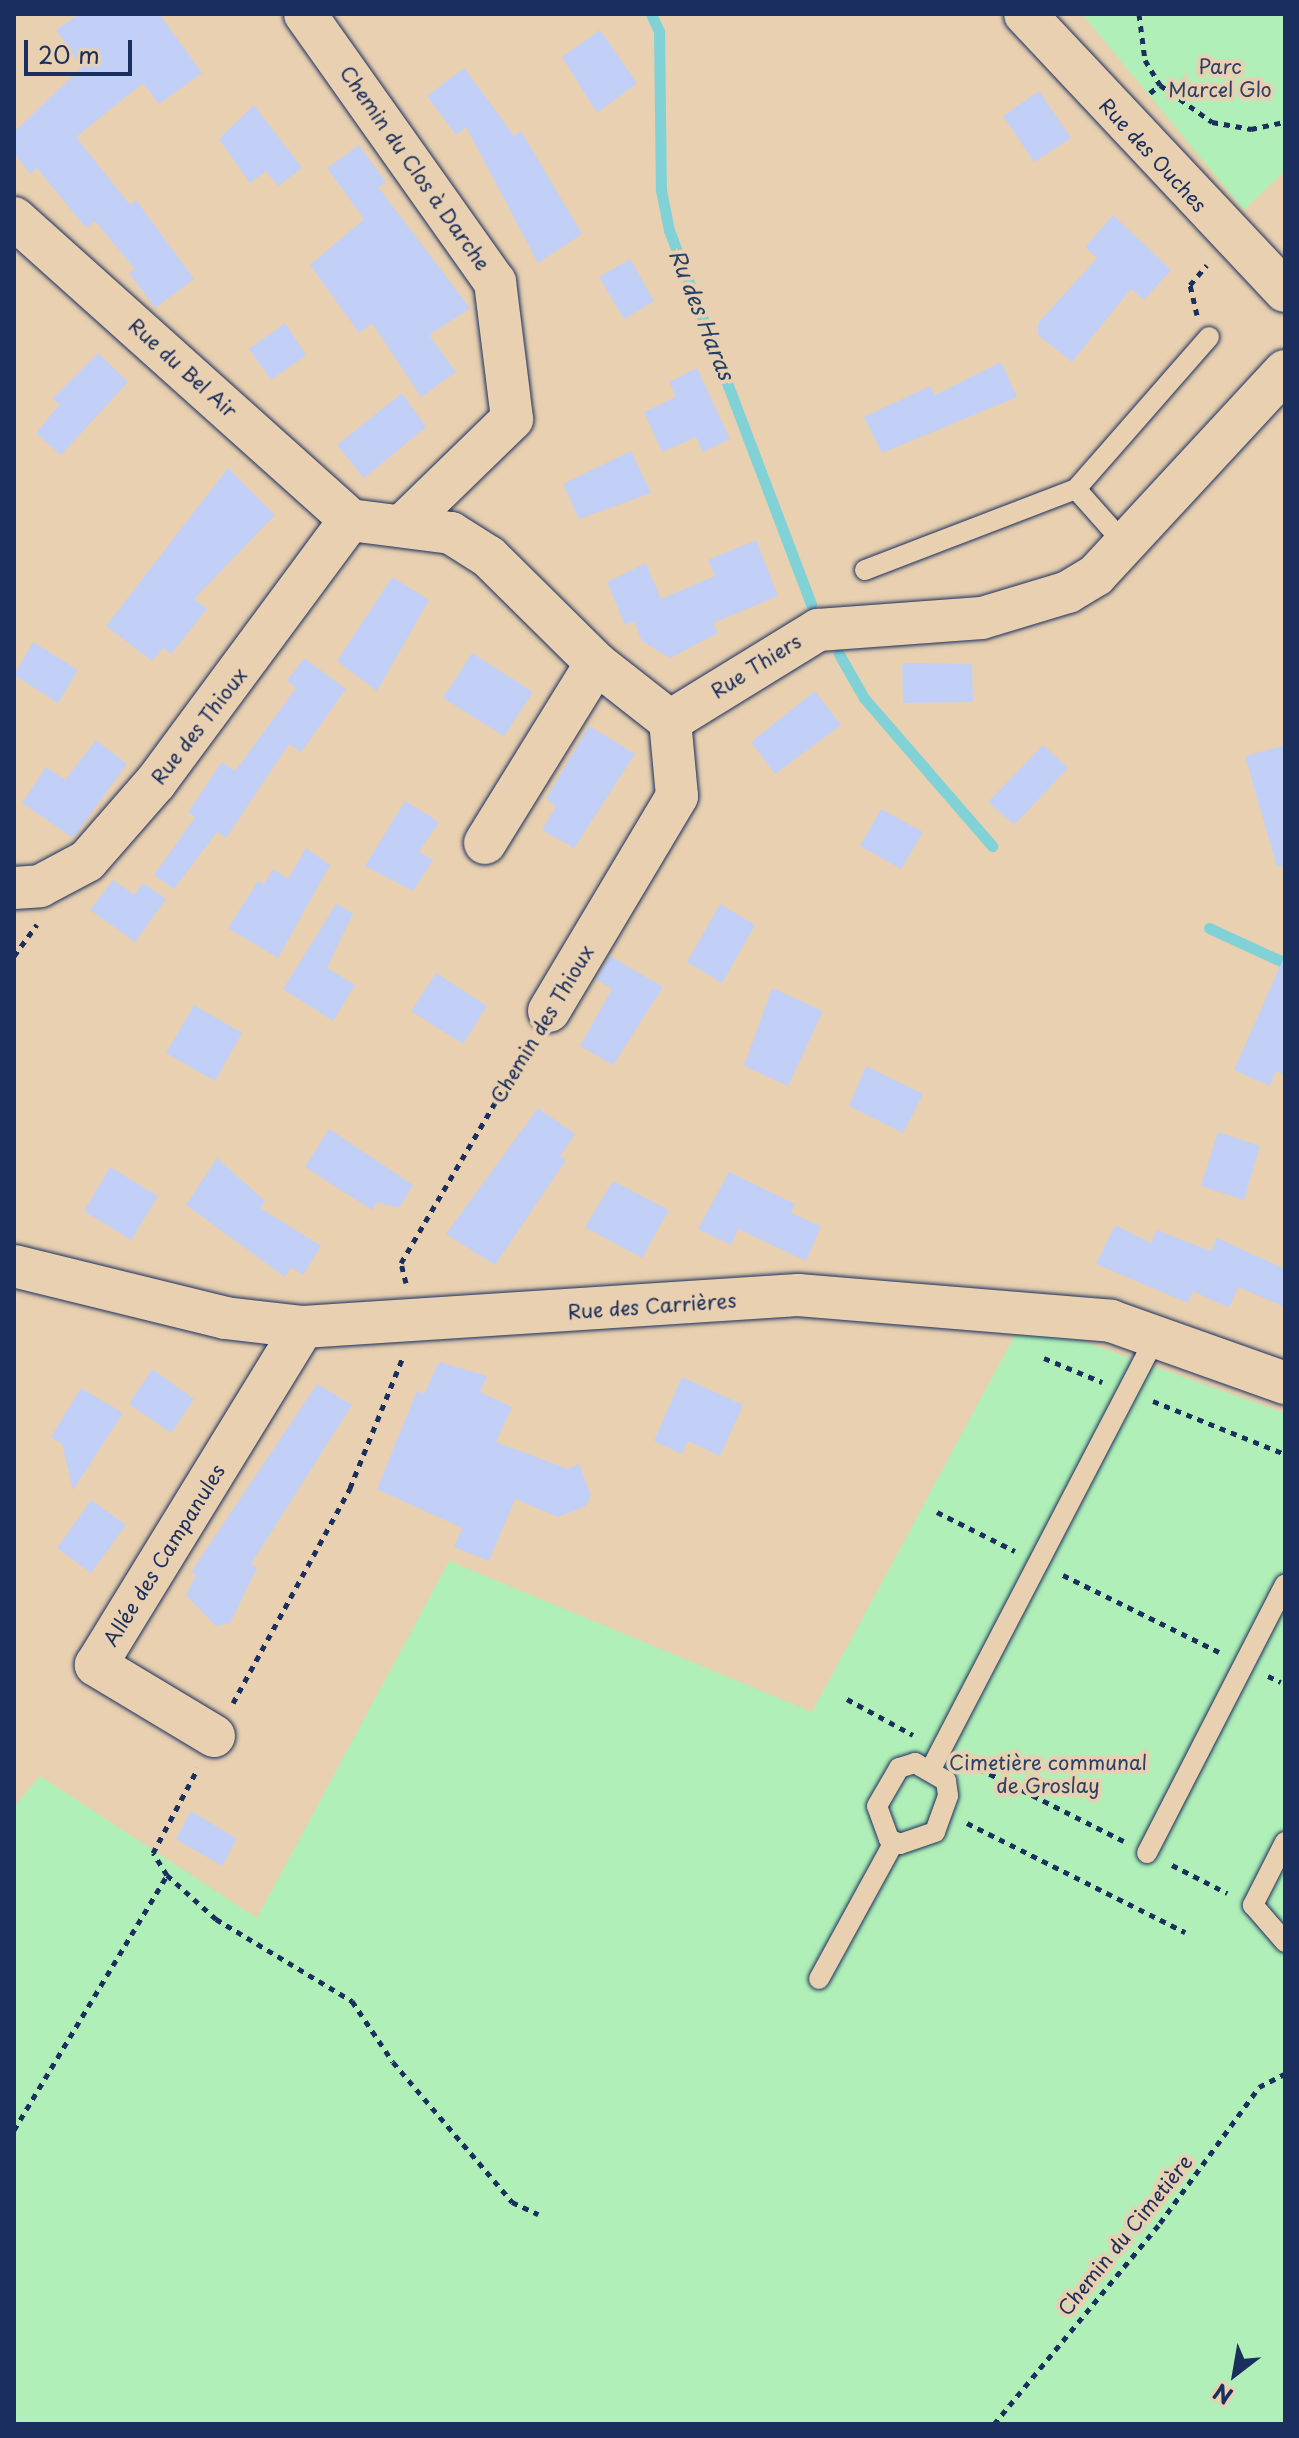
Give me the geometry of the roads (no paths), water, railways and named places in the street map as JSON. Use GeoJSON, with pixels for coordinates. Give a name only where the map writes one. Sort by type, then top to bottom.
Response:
{"type":"FeatureCollection","features":[{"type":"Feature","properties":{"kind":"street","name":"Chemin du Clos à Darche"},"geometry":{"type":"LineString","coordinates":[[305,14],[495,282],[512,419],[403,525]]}},
{"type":"Feature","properties":{"kind":"street","name":"Rue des Ouches"},"geometry":{"type":"LineString","coordinates":[[1025,14],[1118,118],[1285,291]]}},
{"type":"Feature","properties":{"kind":"street","name":"Rue du Bel Air"},"geometry":{"type":"LineString","coordinates":[[14,218],[350,520]]}},
{"type":"Feature","properties":{"kind":"street","name":"Rue Thiers"},"geometry":{"type":"LineString","coordinates":[[670,721],[818,630],[1021,609],[1096,575],[1123,542],[1285,371]]}},
{"type":"Feature","properties":{"kind":"street"},"geometry":{"type":"LineString","coordinates":[[350,520],[451,533],[489,557],[596,663],[670,721]]}},
{"type":"Feature","properties":{"kind":"street","name":"Rue des Thioux"},"geometry":{"type":"LineString","coordinates":[[14,888],[40,886],[87,861],[165,771],[350,520]]}},
{"type":"Feature","properties":{"kind":"street"},"geometry":{"type":"LineString","coordinates":[[485,843],[596,663]]}},
{"type":"Feature","properties":{"kind":"street","name":"Chemin des Thioux"},"geometry":{"type":"LineString","coordinates":[[549,1011],[677,796],[670,721]]}},
{"type":"Feature","properties":{"kind":"street","name":"Rue des Carrières"},"geometry":{"type":"LineString","coordinates":[[14,1266],[225,1318],[303,1327],[416,1324],[798,1295],[1111,1321],[1285,1383]]}},
{"type":"Feature","properties":{"kind":"street","name":"Allée des Campanules"},"geometry":{"type":"LineString","coordinates":[[214,1736],[96,1665],[303,1327]]}},
{"type":"Feature","properties":{"kind":"lane"},"geometry":{"type":"LineString","coordinates":[[865,570],[1076,489],[1209,337]]}},
{"type":"Feature","properties":{"kind":"lane"},"geometry":{"type":"LineString","coordinates":[[1076,489],[1123,542]]}},
{"type":"Feature","properties":{"kind":"lane"},"geometry":{"type":"LineString","coordinates":[[894,1842],[877,1806],[889,1782],[899,1768],[936,1758],[1156,1337]]}},
{"type":"Feature","properties":{"kind":"lane"},"geometry":{"type":"LineString","coordinates":[[1147,1853],[1285,1584]]}},
{"type":"Feature","properties":{"kind":"lane"},"geometry":{"type":"LineString","coordinates":[[894,1842],[922,1841],[945,1812],[946,1781],[936,1758]]}},
{"type":"Feature","properties":{"kind":"lane"},"geometry":{"type":"LineString","coordinates":[[819,1979],[894,1842]]}},
{"type":"Feature","properties":{"kind":"lane"},"geometry":{"type":"LineString","coordinates":[[1285,1842],[1253,1905],[1285,1942]]}},
{"type":"Feature","properties":{"kind":"waterway","name":"Ru des Haras"},"geometry":{"type":"LineString","coordinates":[[651,14],[659,31],[661,190],[669,230],[811,604]]}},
{"type":"Feature","properties":{"kind":"waterway","name":"Ru des Haras"},"geometry":{"type":"LineString","coordinates":[[839,654],[864,698],[992,846]]}},
{"type":"Feature","properties":{"kind":"waterway","name":"Ru des Haras"},"geometry":{"type":"LineString","coordinates":[[1209,928],[1285,963]]}},
{"type":"Feature","properties":{"kind":"park label","name":"Parc Marcel Glo"},"geometry":{"type":"Point","coordinates":[1220,78]}},
{"type":"Feature","properties":{"kind":"park label","name":"Cimetière communal de Groslay"},"geometry":{"type":"Point","coordinates":[1048,1774]}}]}
